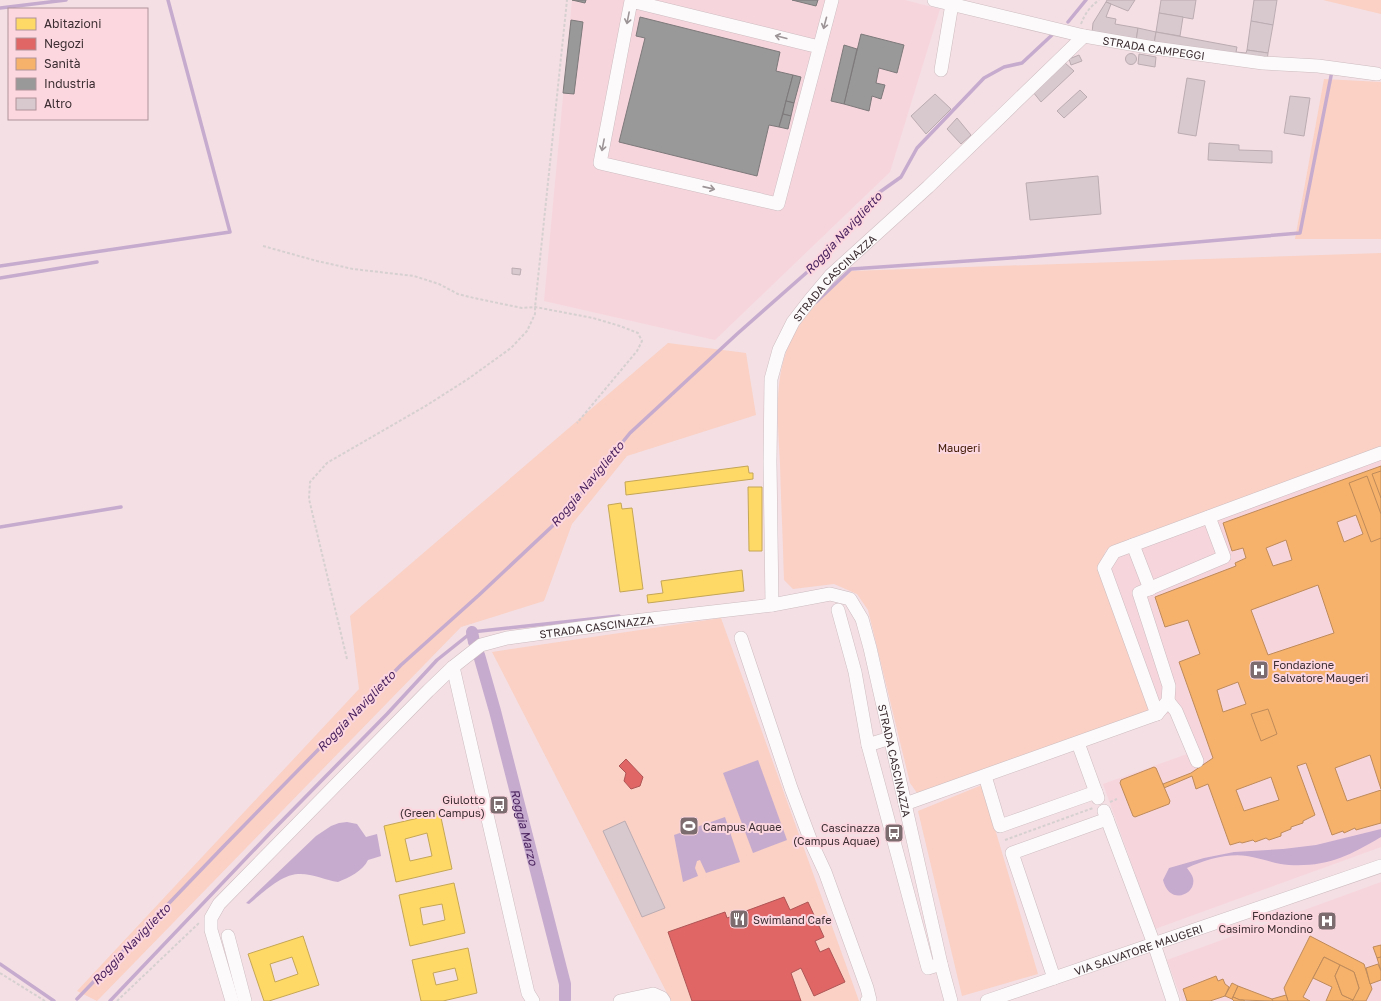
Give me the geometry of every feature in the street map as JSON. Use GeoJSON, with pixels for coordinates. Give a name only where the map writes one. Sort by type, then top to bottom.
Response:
{"type":"FeatureCollection","features":[{"type":"Feature","properties":{"kind":"street"},"geometry":{"type":"LineString","coordinates":[[819,46],[631,0],[600,163],[778,204],[832,0]]}},
{"type":"Feature","properties":{"kind":"street","name":"STRADA CAMPEGGI"},"geometry":{"type":"LineString","coordinates":[[934,0],[1084,36],[1154,48],[1263,63],[1318,66],[1377,74]]}},
{"type":"Feature","properties":{"kind":"street"},"geometry":{"type":"LineString","coordinates":[[941,70],[952,4]]}},
{"type":"Feature","properties":{"kind":"street","name":"STRADA CASCINAZZA"},"geometry":{"type":"LineString","coordinates":[[772,605],[770,462],[771,379],[779,350],[793,322],[831,275],[928,187],[1084,36]]}},
{"type":"Feature","properties":{"kind":"street"},"geometry":{"type":"LineString","coordinates":[[1157,714],[1104,568],[1114,552],[1381,453]]}},
{"type":"Feature","properties":{"kind":"street"},"geometry":{"type":"LineString","coordinates":[[905,804],[1157,714],[1168,701],[1169,686],[1139,593],[1224,557],[1209,517]]}},
{"type":"Feature","properties":{"kind":"street"},"geometry":{"type":"LineString","coordinates":[[1133,545],[1150,589]]}},
{"type":"Feature","properties":{"kind":"street","name":"STRADA CASCINAZZA"},"geometry":{"type":"LineString","coordinates":[[232,1001],[211,930],[211,918],[219,904],[428,691],[453,667],[481,645],[507,638],[625,622],[772,605],[830,594],[850,599],[862,619],[870,648],[941,964],[951,1001]]}},
{"type":"Feature","properties":{"kind":"street"},"geometry":{"type":"LineString","coordinates":[[838,610],[854,672],[868,745],[928,968],[941,964]]}},
{"type":"Feature","properties":{"kind":"street"},"geometry":{"type":"LineString","coordinates":[[741,638],[794,795],[812,844],[825,872],[867,988],[870,1000],[867,1001]]}},
{"type":"Feature","properties":{"kind":"street"},"geometry":{"type":"LineString","coordinates":[[850,656],[870,648]]}},
{"type":"Feature","properties":{"kind":"street"},"geometry":{"type":"LineString","coordinates":[[453,667],[528,993],[533,1001]]}},
{"type":"Feature","properties":{"kind":"street"},"geometry":{"type":"LineString","coordinates":[[1168,701],[1176,711],[1197,761]]}},
{"type":"Feature","properties":{"kind":"street"},"geometry":{"type":"LineString","coordinates":[[868,745],[890,738]]}},
{"type":"Feature","properties":{"kind":"street"},"geometry":{"type":"LineString","coordinates":[[1078,743],[1154,944],[1173,1001]]}},
{"type":"Feature","properties":{"kind":"street"},"geometry":{"type":"LineString","coordinates":[[985,776],[1000,826],[1101,805]]}},
{"type":"Feature","properties":{"kind":"street"},"geometry":{"type":"LineString","coordinates":[[1054,978],[1012,853],[1101,805]]}},
{"type":"Feature","properties":{"kind":"street"},"geometry":{"type":"LineString","coordinates":[[899,863],[917,858]]}},
{"type":"Feature","properties":{"kind":"street","name":"VIA SALVATORE MAUGERI"},"geometry":{"type":"LineString","coordinates":[[987,1001],[1381,866]]}},
{"type":"Feature","properties":{"kind":"street"},"geometry":{"type":"LineString","coordinates":[[228,936],[245,1001]]}},
{"type":"Feature","properties":{"kind":"street"},"geometry":{"type":"LineString","coordinates":[[223,968],[236,965]]}},
{"type":"Feature","properties":{"kind":"street"},"geometry":{"type":"LineString","coordinates":[[620,1001],[652,994],[662,998],[664,1001]]}},
{"type":"Feature","properties":{"kind":"path"},"geometry":{"type":"LineString","coordinates":[[347,659],[309,499],[310,482],[326,463],[424,407],[468,379],[511,348],[527,331],[535,314],[567,0]]}},
{"type":"Feature","properties":{"kind":"path"},"geometry":{"type":"LineString","coordinates":[[1084,36],[1080,27],[1084,16],[1090,7],[1099,0]]}},
{"type":"Feature","properties":{"kind":"path"},"geometry":{"type":"LineString","coordinates":[[263,246],[316,261],[353,269],[414,276],[439,284],[458,294],[522,308],[535,307],[593,318],[638,333],[642,341],[637,351],[577,423]]}},
{"type":"Feature","properties":{"kind":"path"},"geometry":{"type":"LineString","coordinates":[[1005,840],[1117,799]]}},
{"type":"Feature","properties":{"kind":"path"},"geometry":{"type":"LineString","coordinates":[[117,1001],[202,920]]}},
{"type":"Feature","properties":{"kind":"path"},"geometry":{"type":"LineString","coordinates":[[0,973],[45,1001]]}},
{"type":"Feature","properties":{"kind":"shaded area"},"geometry":{"type":"Polygon","coordinates":[[[572,0],[905,0],[940,9],[890,172],[715,340],[544,301],[572,0]]]}},
{"type":"Feature","properties":{"kind":"shaded area","name":"Fondazione Salvatore Maugeri"},"geometry":{"type":"Polygon","coordinates":[[[1381,450],[1381,847],[1155,929],[1103,784],[1190,753],[1177,716],[1148,710],[1147,701],[1099,566],[1106,550],[1137,536],[1381,450]]]}},
{"type":"Feature","properties":{"kind":"shaded area"},"geometry":{"type":"Polygon","coordinates":[[[758,760],[787,840],[753,853],[723,773],[758,760]]]}},
{"type":"Feature","properties":{"kind":"shaded area"},"geometry":{"type":"Polygon","coordinates":[[[725,817],[740,862],[706,873],[700,860],[697,861],[695,868],[698,876],[683,882],[674,835],[725,817]]]}},
{"type":"Feature","properties":{"kind":"shaded area"},"geometry":{"type":"Polygon","coordinates":[[[347,822],[357,824],[366,837],[377,834],[381,856],[368,860],[359,871],[338,882],[308,875],[291,875],[272,885],[249,904],[246,903],[316,836],[331,826],[347,822]]]}},
{"type":"Feature","properties":{"kind":"shaded area"},"geometry":{"type":"Polygon","coordinates":[[[1381,829],[1381,837],[1348,855],[1326,862],[1289,865],[1247,856],[1232,855],[1201,862],[1187,868],[1193,877],[1193,884],[1187,893],[1182,895],[1171,893],[1166,888],[1163,880],[1169,868],[1204,858],[1234,852],[1316,845],[1381,829]]]}},
{"type":"Feature","properties":{"kind":"shaded area","name":"Fondazione Casimiro Mondino"},"geometry":{"type":"Polygon","coordinates":[[[1381,882],[1381,1001],[1182,1001],[1167,960],[1381,882]]]}},
{"type":"Feature","properties":{"kind":"green space"},"geometry":{"type":"Polygon","coordinates":[[[1323,0],[1381,0],[1381,14],[1323,0]]]}},
{"type":"Feature","properties":{"kind":"green space"},"geometry":{"type":"Polygon","coordinates":[[[1324,79],[1381,82],[1381,239],[1295,239],[1324,79]]]}},
{"type":"Feature","properties":{"kind":"green space","name":"Maugeri"},"geometry":{"type":"Polygon","coordinates":[[[1381,253],[1381,450],[1137,536],[1106,550],[1099,566],[1147,701],[1148,710],[1139,717],[917,793],[910,783],[868,610],[857,594],[834,584],[793,589],[784,580],[778,418],[779,387],[781,371],[790,342],[795,332],[809,313],[825,295],[851,271],[1381,253]]]}},
{"type":"Feature","properties":{"kind":"green space"},"geometry":{"type":"Polygon","coordinates":[[[668,343],[746,353],[756,415],[627,456],[572,524],[544,601],[461,627],[97,1001],[77,991],[359,689],[350,616],[668,343]]]}},
{"type":"Feature","properties":{"kind":"green space","name":"Campus Aquae"},"geometry":{"type":"Polygon","coordinates":[[[721,618],[859,1001],[671,1001],[492,652],[721,618]]]}},
{"type":"Feature","properties":{"kind":"green space"},"geometry":{"type":"Polygon","coordinates":[[[982,785],[1038,974],[962,996],[918,811],[982,785]]]}},
{"type":"Feature","properties":{"kind":"building: Abitazioni"},"geometry":{"type":"Polygon","coordinates":[[[748,466],[749,473],[753,473],[753,479],[626,495],[625,482],[748,466]]]}},
{"type":"Feature","properties":{"kind":"building: Abitazioni"},"geometry":{"type":"Polygon","coordinates":[[[748,487],[762,487],[762,551],[749,551],[748,487]]]}},
{"type":"Feature","properties":{"kind":"building: Abitazioni"},"geometry":{"type":"Polygon","coordinates":[[[621,503],[622,509],[632,508],[643,589],[620,592],[608,505],[621,503]]]}},
{"type":"Feature","properties":{"kind":"building: Abitazioni"},"geometry":{"type":"Polygon","coordinates":[[[742,570],[744,591],[648,603],[647,595],[663,593],[661,581],[742,570]]]}},
{"type":"Feature","properties":{"kind":"building: Abitazioni"},"geometry":{"type":"Polygon","coordinates":[[[440,813],[452,869],[396,882],[384,826],[440,813]],[[427,833],[405,839],[410,861],[432,856],[427,833]]]}},
{"type":"Feature","properties":{"kind":"building: Abitazioni"},"geometry":{"type":"Polygon","coordinates":[[[454,883],[465,933],[410,946],[399,895],[454,883]],[[442,904],[420,908],[423,925],[445,920],[442,904]]]}},
{"type":"Feature","properties":{"kind":"building: Abitazioni"},"geometry":{"type":"Polygon","coordinates":[[[303,936],[319,985],[269,1001],[264,1001],[248,954],[303,936]],[[292,957],[270,964],[275,982],[298,974],[292,957]]]}},
{"type":"Feature","properties":{"kind":"building: Abitazioni"},"geometry":{"type":"Polygon","coordinates":[[[468,948],[477,993],[443,1001],[421,1001],[412,960],[468,948]],[[455,968],[433,973],[436,985],[458,980],[455,968]]]}},
{"type":"Feature","properties":{"kind":"building: Negozi"},"geometry":{"type":"Polygon","coordinates":[[[626,759],[643,777],[640,786],[631,789],[624,781],[626,773],[619,766],[626,759]]]}},
{"type":"Feature","properties":{"kind":"building: Negozi"},"geometry":{"type":"Polygon","coordinates":[[[784,897],[790,910],[808,902],[824,937],[815,941],[820,952],[829,948],[845,982],[814,996],[801,968],[791,973],[801,1001],[692,1001],[668,932],[725,912],[727,918],[784,897]]]}},
{"type":"Feature","properties":{"kind":"building: Sanità"},"geometry":{"type":"Polygon","coordinates":[[[1381,466],[1381,789],[1370,755],[1335,768],[1347,801],[1381,790],[1381,823],[1356,830],[1355,828],[1344,833],[1343,831],[1332,835],[1306,763],[1297,766],[1315,815],[1303,821],[1303,823],[1291,827],[1291,829],[1281,833],[1281,836],[1269,840],[1266,838],[1255,842],[1253,840],[1230,845],[1208,784],[1196,789],[1192,776],[1164,788],[1163,784],[1191,773],[1213,758],[1179,662],[1200,654],[1188,620],[1165,627],[1155,597],[1236,566],[1235,563],[1246,558],[1243,548],[1232,551],[1223,523],[1381,466]],[[1356,515],[1337,522],[1344,542],[1363,534],[1356,515]],[[1286,540],[1266,548],[1273,566],[1292,560],[1286,540]],[[1318,585],[1251,610],[1268,655],[1334,633],[1318,585]],[[1238,682],[1217,690],[1223,712],[1246,704],[1238,682]],[[1271,777],[1236,790],[1244,811],[1279,800],[1271,777]]]}},
{"type":"Feature","properties":{"kind":"building: Sanità"},"geometry":{"type":"Polygon","coordinates":[[[1381,471],[1381,498],[1372,474],[1381,471]]]}},
{"type":"Feature","properties":{"kind":"building: Sanità"},"geometry":{"type":"Polygon","coordinates":[[[1367,476],[1381,514],[1381,538],[1371,542],[1349,483],[1367,476]]]}},
{"type":"Feature","properties":{"kind":"building: Sanità"},"geometry":{"type":"Polygon","coordinates":[[[1268,709],[1277,734],[1261,741],[1251,714],[1268,709]]]}},
{"type":"Feature","properties":{"kind":"building: Sanità"},"geometry":{"type":"Polygon","coordinates":[[[1154,767],[1156,768],[1170,801],[1169,804],[1135,817],[1133,816],[1120,783],[1121,780],[1154,767]]]}},
{"type":"Feature","properties":{"kind":"building: Sanità"},"geometry":{"type":"Polygon","coordinates":[[[1310,936],[1364,964],[1372,989],[1366,1001],[1352,1001],[1359,988],[1354,972],[1324,957],[1303,997],[1310,1001],[1288,1001],[1284,988],[1310,936]]]}},
{"type":"Feature","properties":{"kind":"building: Sanità"},"geometry":{"type":"Polygon","coordinates":[[[1381,945],[1381,957],[1377,958],[1373,947],[1381,945]]]}},
{"type":"Feature","properties":{"kind":"building: Sanità"},"geometry":{"type":"Polygon","coordinates":[[[1324,957],[1340,965],[1335,976],[1342,995],[1353,1000],[1352,1001],[1326,1001],[1332,987],[1313,978],[1324,957]]]}},
{"type":"Feature","properties":{"kind":"building: Sanità"},"geometry":{"type":"Polygon","coordinates":[[[1381,957],[1381,971],[1377,958],[1381,957]]]}},
{"type":"Feature","properties":{"kind":"building: Sanità"},"geometry":{"type":"Polygon","coordinates":[[[1378,964],[1381,971],[1381,980],[1370,984],[1366,968],[1378,964]]]}},
{"type":"Feature","properties":{"kind":"building: Sanità"},"geometry":{"type":"Polygon","coordinates":[[[1340,965],[1354,972],[1359,988],[1353,1000],[1342,995],[1335,976],[1340,965]]]}},
{"type":"Feature","properties":{"kind":"building: Sanità"},"geometry":{"type":"Polygon","coordinates":[[[1216,976],[1218,981],[1223,979],[1225,984],[1229,987],[1225,996],[1210,1001],[1187,1001],[1183,989],[1216,976]]]}},
{"type":"Feature","properties":{"kind":"building: Sanità"},"geometry":{"type":"Polygon","coordinates":[[[1232,983],[1238,986],[1232,999],[1225,996],[1232,983]]]}},
{"type":"Feature","properties":{"kind":"building: Sanità"},"geometry":{"type":"Polygon","coordinates":[[[1238,986],[1272,999],[1273,1001],[1240,1000],[1233,997],[1238,986]]]}},
{"type":"Feature","properties":{"kind":"building: Sanità"},"geometry":{"type":"Polygon","coordinates":[[[1286,995],[1288,1001],[1273,1001],[1272,999],[1286,995]]]}},
{"type":"Feature","properties":{"kind":"building: Sanità"},"geometry":{"type":"Polygon","coordinates":[[[1233,997],[1245,1001],[1234,1001],[1232,999],[1233,997]]]}},
{"type":"Feature","properties":{"kind":"building: Industria"},"geometry":{"type":"Polygon","coordinates":[[[572,0],[586,0],[585,3],[572,0]]]}},
{"type":"Feature","properties":{"kind":"building: Industria"},"geometry":{"type":"Polygon","coordinates":[[[792,0],[818,0],[816,6],[792,0]]]}},
{"type":"Feature","properties":{"kind":"building: Industria"},"geometry":{"type":"Polygon","coordinates":[[[640,17],[780,52],[776,71],[793,75],[779,127],[769,125],[757,176],[619,142],[645,38],[636,36],[640,17]]]}},
{"type":"Feature","properties":{"kind":"building: Industria"},"geometry":{"type":"Polygon","coordinates":[[[571,20],[583,22],[574,94],[563,93],[571,20]]]}},
{"type":"Feature","properties":{"kind":"building: Industria"},"geometry":{"type":"Polygon","coordinates":[[[861,34],[904,45],[897,73],[879,68],[876,83],[885,85],[881,99],[872,96],[869,111],[844,104],[861,34]]]}},
{"type":"Feature","properties":{"kind":"building: Industria"},"geometry":{"type":"Polygon","coordinates":[[[844,45],[857,49],[844,104],[831,101],[844,45]]]}},
{"type":"Feature","properties":{"kind":"building: Industria"},"geometry":{"type":"Polygon","coordinates":[[[793,75],[801,77],[794,103],[786,101],[793,75]]]}},
{"type":"Feature","properties":{"kind":"building: Industria"},"geometry":{"type":"Polygon","coordinates":[[[786,101],[794,103],[791,116],[783,114],[786,101]]]}},
{"type":"Feature","properties":{"kind":"building: Industria"},"geometry":{"type":"Polygon","coordinates":[[[783,114],[791,116],[788,129],[779,127],[783,114]]]}},
{"type":"Feature","properties":{"kind":"building: Altro"},"geometry":{"type":"Polygon","coordinates":[[[1107,0],[1135,0],[1128,11],[1106,2],[1107,0]]]}},
{"type":"Feature","properties":{"kind":"building: Altro"},"geometry":{"type":"Polygon","coordinates":[[[1161,0],[1196,0],[1193,19],[1159,13],[1161,0]]]}},
{"type":"Feature","properties":{"kind":"building: Altro"},"geometry":{"type":"Polygon","coordinates":[[[1254,0],[1277,0],[1273,25],[1251,21],[1254,0]]]}},
{"type":"Feature","properties":{"kind":"building: Altro"},"geometry":{"type":"Polygon","coordinates":[[[1106,2],[1111,4],[1106,17],[1116,19],[1115,24],[1138,28],[1136,41],[1092,33],[1093,23],[1106,2]]]}},
{"type":"Feature","properties":{"kind":"building: Altro"},"geometry":{"type":"Polygon","coordinates":[[[1159,13],[1183,17],[1180,36],[1156,32],[1159,13]]]}},
{"type":"Feature","properties":{"kind":"building: Altro"},"geometry":{"type":"Polygon","coordinates":[[[1251,21],[1273,25],[1268,53],[1247,50],[1251,21]]]}},
{"type":"Feature","properties":{"kind":"building: Altro"},"geometry":{"type":"Polygon","coordinates":[[[1138,28],[1156,32],[1154,44],[1136,41],[1138,28]]]}},
{"type":"Feature","properties":{"kind":"building: Altro"},"geometry":{"type":"Polygon","coordinates":[[[1156,32],[1237,47],[1236,52],[1246,53],[1247,50],[1268,53],[1267,61],[1154,44],[1156,32]]]}},
{"type":"Feature","properties":{"kind":"building: Altro"},"geometry":{"type":"Polygon","coordinates":[[[1129,54],[1133,54],[1135,55],[1135,63],[1129,64],[1126,61],[1126,57],[1129,54]]]}},
{"type":"Feature","properties":{"kind":"building: Altro"},"geometry":{"type":"Polygon","coordinates":[[[1139,54],[1156,57],[1155,67],[1138,64],[1139,54]]]}},
{"type":"Feature","properties":{"kind":"building: Altro"},"geometry":{"type":"Polygon","coordinates":[[[1079,55],[1082,61],[1071,65],[1069,59],[1079,55]]]}},
{"type":"Feature","properties":{"kind":"building: Altro"},"geometry":{"type":"Polygon","coordinates":[[[1064,62],[1074,71],[1041,102],[1033,92],[1064,62]]]}},
{"type":"Feature","properties":{"kind":"building: Altro"},"geometry":{"type":"Polygon","coordinates":[[[1187,78],[1205,81],[1196,136],[1178,133],[1187,78]]]}},
{"type":"Feature","properties":{"kind":"building: Altro"},"geometry":{"type":"Polygon","coordinates":[[[1080,90],[1087,97],[1064,118],[1057,111],[1080,90]]]}},
{"type":"Feature","properties":{"kind":"building: Altro"},"geometry":{"type":"Polygon","coordinates":[[[935,94],[951,109],[926,134],[911,116],[935,94]]]}},
{"type":"Feature","properties":{"kind":"building: Altro"},"geometry":{"type":"Polygon","coordinates":[[[1290,96],[1310,98],[1304,136],[1284,133],[1290,96]]]}},
{"type":"Feature","properties":{"kind":"building: Altro"},"geometry":{"type":"Polygon","coordinates":[[[957,118],[971,135],[961,144],[947,129],[957,118]]]}},
{"type":"Feature","properties":{"kind":"building: Altro"},"geometry":{"type":"Polygon","coordinates":[[[1209,143],[1239,145],[1239,150],[1272,151],[1272,163],[1208,160],[1209,143]]]}},
{"type":"Feature","properties":{"kind":"building: Altro"},"geometry":{"type":"Polygon","coordinates":[[[1098,176],[1101,214],[1030,220],[1026,183],[1098,176]]]}},
{"type":"Feature","properties":{"kind":"building: Altro"},"geometry":{"type":"Polygon","coordinates":[[[512,268],[521,269],[520,275],[512,274],[512,268]]]}},
{"type":"Feature","properties":{"kind":"building: Altro"},"geometry":{"type":"Polygon","coordinates":[[[625,821],[665,908],[642,917],[603,831],[625,821]]]}},
{"type":"Feature","properties":{"kind":"waterway"},"geometry":{"type":"LineString","coordinates":[[0,8],[66,0]]}},
{"type":"Feature","properties":{"kind":"waterway"},"geometry":{"type":"LineString","coordinates":[[0,266],[230,232],[168,0]]}},
{"type":"Feature","properties":{"kind":"waterway","name":"Roggia Naviglietto"},"geometry":{"type":"LineString","coordinates":[[1068,22],[1086,0]]}},
{"type":"Feature","properties":{"kind":"waterway","name":"Roggia Naviglietto"},"geometry":{"type":"LineString","coordinates":[[77,999],[401,665],[479,595],[561,518],[630,433],[737,334],[822,259],[877,194],[901,177],[917,148],[984,78],[1004,67],[1022,63],[1052,35]]}},
{"type":"Feature","properties":{"kind":"waterway"},"geometry":{"type":"LineString","coordinates":[[816,302],[851,269],[1025,257],[1300,233],[1332,71]]}},
{"type":"Feature","properties":{"kind":"waterway"},"geometry":{"type":"LineString","coordinates":[[0,278],[97,262]]}},
{"type":"Feature","properties":{"kind":"waterway"},"geometry":{"type":"LineString","coordinates":[[0,527],[121,507]]}},
{"type":"Feature","properties":{"kind":"waterway"},"geometry":{"type":"LineString","coordinates":[[110,1001],[273,830],[387,714],[437,660],[472,632],[619,616]]}},
{"type":"Feature","properties":{"kind":"waterway","name":"Roggia Marzo"},"geometry":{"type":"LineString","coordinates":[[472,632],[474,642]]}},
{"type":"Feature","properties":{"kind":"waterway","name":"Roggia Marzo"},"geometry":{"type":"LineString","coordinates":[[479,655],[495,711],[565,984],[565,999]]}},
{"type":"Feature","properties":{"kind":"waterway"},"geometry":{"type":"LineString","coordinates":[[0,964],[54,1001]]}},
{"type":"Feature","properties":{"kind":"place","name":"Fondazione Salvatore Maugeri"},"geometry":{"type":"Point","coordinates":[1259,670]}},
{"type":"Feature","properties":{"kind":"place","name":"Giulotto (Green Campus)"},"geometry":{"type":"Point","coordinates":[499,805]}},
{"type":"Feature","properties":{"kind":"place","name":"Campus Aquae"},"geometry":{"type":"Point","coordinates":[689,826]}},
{"type":"Feature","properties":{"kind":"place","name":"Cascinazza (Campus Aquae)"},"geometry":{"type":"Point","coordinates":[894,833]}},
{"type":"Feature","properties":{"kind":"place","name":"Swimland Cafe"},"geometry":{"type":"Point","coordinates":[739,919]}},
{"type":"Feature","properties":{"kind":"place","name":"Fondazione Casimiro Mondino"},"geometry":{"type":"Point","coordinates":[1327,921]}}]}
